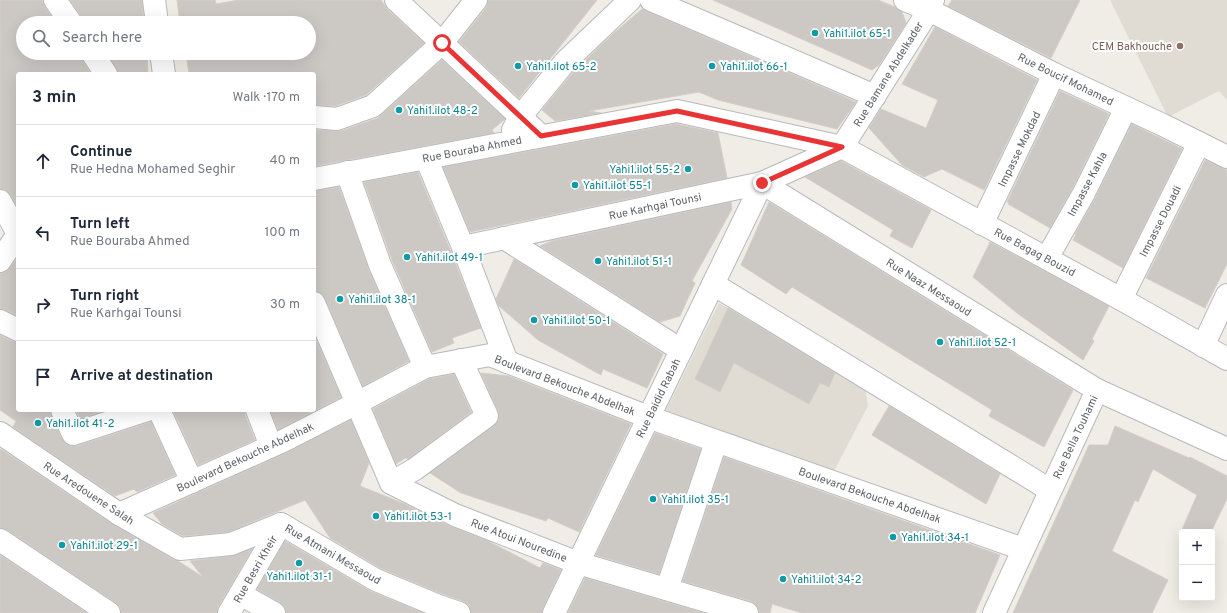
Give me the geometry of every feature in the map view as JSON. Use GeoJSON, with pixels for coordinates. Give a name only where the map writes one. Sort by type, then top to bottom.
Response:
{"type":"FeatureCollection","features":[{"type":"Feature","properties":{"kind":"street"},"geometry":{"type":"LineString","coordinates":[[55,0],[66,16]]}},
{"type":"Feature","properties":{"kind":"street"},"geometry":{"type":"LineString","coordinates":[[154,0],[156,16]]}},
{"type":"Feature","properties":{"kind":"street"},"geometry":{"type":"LineString","coordinates":[[396,0],[541,136]]}},
{"type":"Feature","properties":{"kind":"street"},"geometry":{"type":"LineString","coordinates":[[316,117],[337,119],[373,106],[442,43],[476,0]]}},
{"type":"Feature","properties":{"kind":"street"},"geometry":{"type":"LineString","coordinates":[[506,143],[520,117],[565,62],[630,0]]}},
{"type":"Feature","properties":{"kind":"street"},"geometry":{"type":"LineString","coordinates":[[650,0],[875,96]]}},
{"type":"Feature","properties":{"kind":"street","name":"Rue Boucif Mohamed"},"geometry":{"type":"LineString","coordinates":[[905,0],[931,5],[1054,74],[1227,157]]}},
{"type":"Feature","properties":{"kind":"street","name":"Rue Bamane Abdelkader"},"geometry":{"type":"LineString","coordinates":[[842,147],[931,5]]}},
{"type":"Feature","properties":{"kind":"street"},"geometry":{"type":"LineString","coordinates":[[97,60],[105,72]]}},
{"type":"Feature","properties":{"kind":"street"},"geometry":{"type":"LineString","coordinates":[[162,60],[164,72]]}},
{"type":"Feature","properties":{"kind":"street","name":"Impasse Mokdad"},"geometry":{"type":"LineString","coordinates":[[982,224],[1054,74]]}},
{"type":"Feature","properties":{"kind":"street","name":"Impasse Kahla"},"geometry":{"type":"LineString","coordinates":[[1047,258],[1084,193],[1126,108]]}},
{"type":"Feature","properties":{"kind":"street","name":"Rue Bouraba Ahmed"},"geometry":{"type":"LineString","coordinates":[[316,179],[677,111],[842,147]]}},
{"type":"Feature","properties":{"kind":"street","name":"Impasse Douadi"},"geometry":{"type":"LineString","coordinates":[[1121,299],[1199,144]]}},
{"type":"Feature","properties":{"kind":"street","name":"Rue Bagag Bouzid"},"geometry":{"type":"LineString","coordinates":[[842,147],[1047,258],[1227,359]]}},
{"type":"Feature","properties":{"kind":"street","name":"Rue Karhgai Tounsi"},"geometry":{"type":"LineString","coordinates":[[463,247],[762,183],[842,147]]}},
{"type":"Feature","properties":{"kind":"street"},"geometry":{"type":"LineString","coordinates":[[426,158],[463,247],[507,362]]}},
{"type":"Feature","properties":{"kind":"street"},"geometry":{"type":"LineString","coordinates":[[347,172],[380,265],[425,367]]}},
{"type":"Feature","properties":{"kind":"street","name":"Rue Baidid Rabah"},"geometry":{"type":"LineString","coordinates":[[554,613],[762,183]]}},
{"type":"Feature","properties":{"kind":"street","name":"Rue Naaz Messaoud"},"geometry":{"type":"LineString","coordinates":[[762,183],[1097,390]]}},
{"type":"Feature","properties":{"kind":"street"},"geometry":{"type":"LineString","coordinates":[[0,201],[16,230]]}},
{"type":"Feature","properties":{"kind":"street"},"geometry":{"type":"LineString","coordinates":[[0,261],[16,237]]}},
{"type":"Feature","properties":{"kind":"street"},"geometry":{"type":"LineString","coordinates":[[504,238],[681,350]]}},
{"type":"Feature","properties":{"kind":"street"},"geometry":{"type":"LineString","coordinates":[[713,284],[1050,490]]}},
{"type":"Feature","properties":{"kind":"street"},"geometry":{"type":"LineString","coordinates":[[1203,346],[1227,295]]}},
{"type":"Feature","properties":{"kind":"street"},"geometry":{"type":"LineString","coordinates":[[316,308],[391,483],[415,468],[487,416],[461,360]]}},
{"type":"Feature","properties":{"kind":"street"},"geometry":{"type":"LineString","coordinates":[[0,321],[16,329]]}},
{"type":"Feature","properties":{"kind":"street","name":"Boulevard Bekouche Abdelhak"},"geometry":{"type":"LineString","coordinates":[[119,514],[271,446],[425,367],[490,355],[716,442],[1023,549]]}},
{"type":"Feature","properties":{"kind":"street","name":"Rue Bella Touhami"},"geometry":{"type":"LineString","coordinates":[[994,613],[1097,390],[1227,449]]}},
{"type":"Feature","properties":{"kind":"street"},"geometry":{"type":"LineString","coordinates":[[63,412],[73,434],[142,412]]}},
{"type":"Feature","properties":{"kind":"street"},"geometry":{"type":"LineString","coordinates":[[160,412],[192,482]]}},
{"type":"Feature","properties":{"kind":"street"},"geometry":{"type":"LineString","coordinates":[[258,412],[271,446]]}},
{"type":"Feature","properties":{"kind":"street","name":"Rue Aredouene Salah"},"geometry":{"type":"LineString","coordinates":[[0,433],[119,514],[180,548]]}},
{"type":"Feature","properties":{"kind":"street"},"geometry":{"type":"LineString","coordinates":[[667,589],[716,442]]}},
{"type":"Feature","properties":{"kind":"street","name":"Rue Atoui Nouredine"},"geometry":{"type":"LineString","coordinates":[[391,483],[455,515],[578,563],[747,613]]}},
{"type":"Feature","properties":{"kind":"street","name":"Rue Atmani Messaoud"},"geometry":{"type":"LineString","coordinates":[[180,548],[231,544],[280,524],[376,580],[459,613]]}},
{"type":"Feature","properties":{"kind":"street","name":"Rue Besri Kheir"},"geometry":{"type":"LineString","coordinates":[[229,613],[280,524]]}},
{"type":"Feature","properties":{"kind":"street"},"geometry":{"type":"LineString","coordinates":[[0,540],[109,613]]}},
{"type":"Feature","properties":{"kind":"street"},"geometry":{"type":"LineString","coordinates":[[240,594],[274,613]]}},
{"type":"Feature","properties":{"kind":"shaded area","name":"CEM Bakhouche"},"geometry":{"type":"Polygon","coordinates":[[[1110,0],[1227,0],[1227,100],[1219,91],[1168,117],[1110,0]]]}},
{"type":"Feature","properties":{"kind":"shaded area"},"geometry":{"type":"Polygon","coordinates":[[[719,303],[865,387],[868,406],[834,471],[665,412],[719,303]]]}},
{"type":"Feature","properties":{"kind":"building"},"geometry":{"type":"Polygon","coordinates":[[[0,0],[43,0],[45,7],[51,16],[16,16],[16,60],[82,60],[90,72],[16,72],[16,204],[11,195],[6,190],[0,189],[0,0]]]}},
{"type":"Feature","properties":{"kind":"building"},"geometry":{"type":"Polygon","coordinates":[[[70,0],[142,0],[143,16],[81,16],[70,0]]]}},
{"type":"Feature","properties":{"kind":"building"},"geometry":{"type":"Polygon","coordinates":[[[177,0],[215,0],[216,4],[239,0],[381,0],[387,9],[424,43],[366,95],[335,106],[316,105],[316,72],[189,72],[187,60],[316,60],[316,16],[179,16],[177,0]]]}},
{"type":"Feature","properties":{"kind":"building","name":"Yahi1.ilot 65-2"},"geometry":{"type":"Polygon","coordinates":[[[488,0],[597,0],[519,98],[459,42],[486,8],[488,0]]]}},
{"type":"Feature","properties":{"kind":"building"},"geometry":{"type":"Polygon","coordinates":[[[713,0],[878,0],[895,7],[902,12],[906,23],[879,65],[872,70],[713,0]]]}},
{"type":"Feature","properties":{"kind":"building"},"geometry":{"type":"Polygon","coordinates":[[[952,0],[1080,0],[1051,58],[948,6],[952,0]]]}},
{"type":"Feature","properties":{"kind":"building","name":"Yahi1.ilot 66-1"},"geometry":{"type":"Polygon","coordinates":[[[642,9],[856,102],[837,129],[718,100],[699,92],[589,111],[601,113],[555,121],[542,110],[574,71],[642,9]]]}},
{"type":"Feature","properties":{"kind":"building"},"geometry":{"type":"Polygon","coordinates":[[[935,27],[1037,80],[984,190],[942,169],[924,177],[902,165],[869,128],[881,109],[926,128],[938,100],[902,84],[935,27]]]}},
{"type":"Feature","properties":{"kind":"building"},"geometry":{"type":"Polygon","coordinates":[[[112,60],[147,60],[148,72],[117,72],[112,60]]]}},
{"type":"Feature","properties":{"kind":"building","name":"Yahi1.ilot 48-2"},"geometry":{"type":"Polygon","coordinates":[[[442,60],[505,119],[492,130],[494,133],[316,166],[316,130],[341,131],[378,118],[442,60]]]}},
{"type":"Feature","properties":{"kind":"building"},"geometry":{"type":"Polygon","coordinates":[[[1060,91],[1109,114],[1073,187],[1050,228],[1007,202],[1060,91]]]}},
{"type":"Feature","properties":{"kind":"building"},"geometry":{"type":"Polygon","coordinates":[[[676,124],[718,133],[727,178],[470,232],[443,167],[676,124]]]}},
{"type":"Feature","properties":{"kind":"building"},"geometry":{"type":"Polygon","coordinates":[[[1132,124],[1182,149],[1123,268],[1073,240],[1132,124]]]}},
{"type":"Feature","properties":{"kind":"building"},"geometry":{"type":"Polygon","coordinates":[[[1205,160],[1227,170],[1227,264],[1205,308],[1146,278],[1205,160]]]}},
{"type":"Feature","properties":{"kind":"building"},"geometry":{"type":"Polygon","coordinates":[[[841,161],[931,210],[912,248],[890,236],[893,230],[805,177],[841,161]]]}},
{"type":"Feature","properties":{"kind":"building","name":"Yahi1.ilot 49-1"},"geometry":{"type":"Polygon","coordinates":[[[418,172],[481,328],[452,338],[454,343],[432,352],[392,260],[364,182],[418,172]]]}},
{"type":"Feature","properties":{"kind":"building","name":"Yahi1.ilot 38-1"},"geometry":{"type":"Polygon","coordinates":[[[339,187],[369,270],[409,361],[363,386],[325,298],[321,293],[316,292],[316,191],[339,187]]]}},
{"type":"Feature","properties":{"kind":"building","name":"Yahi1.ilot 51-1"},"geometry":{"type":"Polygon","coordinates":[[[731,202],[732,209],[692,281],[695,283],[680,316],[660,322],[540,246],[552,241],[731,202]]]}},
{"type":"Feature","properties":{"kind":"building","name":"Yahi1.ilot 52-1"},"geometry":{"type":"Polygon","coordinates":[[[769,202],[1073,390],[1044,447],[989,416],[992,410],[792,287],[786,294],[741,265],[769,202]]]}},
{"type":"Feature","properties":{"kind":"building"},"geometry":{"type":"Polygon","coordinates":[[[990,242],[1109,306],[1092,339],[1094,341],[1083,360],[1017,313],[973,277],[990,242]]]}},
{"type":"Feature","properties":{"kind":"building","name":"Yahi1.ilot 50-1"},"geometry":{"type":"Polygon","coordinates":[[[514,259],[663,354],[647,388],[603,369],[601,375],[538,340],[499,306],[496,299],[514,259]]]}},
{"type":"Feature","properties":{"kind":"building"},"geometry":{"type":"Polygon","coordinates":[[[16,260],[16,315],[0,309],[0,273],[6,272],[16,260]]]}},
{"type":"Feature","properties":{"kind":"building"},"geometry":{"type":"Polygon","coordinates":[[[728,308],[835,373],[829,387],[820,383],[809,404],[734,363],[720,392],[695,379],[728,308]]]}},
{"type":"Feature","properties":{"kind":"building","name":"Yahi1.ilot 41-2"},"geometry":{"type":"Polygon","coordinates":[[[0,335],[16,342],[16,412],[50,412],[62,439],[66,444],[71,446],[77,446],[151,422],[175,475],[137,492],[134,489],[115,496],[13,427],[16,421],[0,410],[0,335]]]}},
{"type":"Feature","properties":{"kind":"building"},"geometry":{"type":"Polygon","coordinates":[[[316,340],[341,397],[316,410],[316,340]]]}},
{"type":"Feature","properties":{"kind":"building"},"geometry":{"type":"Polygon","coordinates":[[[481,373],[508,376],[631,424],[579,532],[548,518],[546,521],[461,493],[430,473],[494,426],[498,421],[498,411],[481,373]]]}},
{"type":"Feature","properties":{"kind":"building"},"geometry":{"type":"Polygon","coordinates":[[[454,374],[471,412],[408,459],[405,458],[396,464],[373,409],[429,379],[454,374]]]}},
{"type":"Feature","properties":{"kind":"building"},"geometry":{"type":"Polygon","coordinates":[[[889,406],[1000,474],[986,504],[872,435],[889,406]]]}},
{"type":"Feature","properties":{"kind":"building"},"geometry":{"type":"Polygon","coordinates":[[[77,412],[100,412],[80,419],[77,412]]]}},
{"type":"Feature","properties":{"kind":"building"},"geometry":{"type":"Polygon","coordinates":[[[174,412],[245,412],[255,440],[198,465],[174,412]]]}},
{"type":"Feature","properties":{"kind":"building"},"geometry":{"type":"Polygon","coordinates":[[[271,412],[312,412],[278,430],[271,412]]]}},
{"type":"Feature","properties":{"kind":"building","name":"Yahi1.ilot 53-1"},"geometry":{"type":"Polygon","coordinates":[[[351,420],[369,463],[360,486],[405,504],[449,526],[486,540],[540,568],[543,563],[561,570],[542,613],[471,613],[469,605],[463,601],[382,569],[330,538],[305,500],[228,532],[183,536],[162,524],[153,513],[288,452],[351,420]]]}},
{"type":"Feature","properties":{"kind":"building"},"geometry":{"type":"Polygon","coordinates":[[[1115,426],[1189,458],[1190,457],[1227,476],[1227,499],[1212,529],[1182,529],[1197,495],[1153,469],[1138,502],[1135,500],[1112,551],[1168,580],[1152,613],[1013,613],[1089,445],[1108,445],[1115,426]]]}},
{"type":"Feature","properties":{"kind":"building","name":"Yahi1.ilot 35-1"},"geometry":{"type":"Polygon","coordinates":[[[655,433],[701,449],[659,574],[596,555],[655,433]]]}},
{"type":"Feature","properties":{"kind":"building","name":"Yahi1.ilot 29-1"},"geometry":{"type":"Polygon","coordinates":[[[1,449],[112,524],[178,561],[203,577],[190,561],[232,556],[252,549],[218,607],[217,613],[121,613],[120,607],[116,603],[7,530],[0,528],[1,449]]]}},
{"type":"Feature","properties":{"kind":"building","name":"Yahi1.ilot 34-1"},"geometry":{"type":"Polygon","coordinates":[[[724,457],[1000,555],[975,613],[802,613],[772,604],[770,613],[759,613],[756,605],[751,601],[683,581],[724,457]]]}},
{"type":"Feature","properties":{"kind":"building","name":"Yahi1.ilot 31-1"},"geometry":{"type":"Polygon","coordinates":[[[285,541],[370,591],[423,613],[286,613],[285,607],[280,602],[257,589],[285,541]]]}},
{"type":"Feature","properties":{"kind":"building"},"geometry":{"type":"Polygon","coordinates":[[[0,555],[87,613],[0,613],[0,555]]]}},
{"type":"Feature","properties":{"kind":"building"},"geometry":{"type":"Polygon","coordinates":[[[585,578],[703,613],[568,613],[585,578]]]}},
{"type":"Feature","properties":{"kind":"place","name":"Yahi1.ilot 65-1"},"geometry":{"type":"Point","coordinates":[815,33]}},
{"type":"Feature","properties":{"kind":"place","name":"CEM Bakhouche"},"geometry":{"type":"Point","coordinates":[1180,46]}},
{"type":"Feature","properties":{"kind":"place","name":"Yahi1.ilot 65-2"},"geometry":{"type":"Point","coordinates":[518,66]}},
{"type":"Feature","properties":{"kind":"place","name":"Yahi1.ilot 66-1"},"geometry":{"type":"Point","coordinates":[712,66]}},
{"type":"Feature","properties":{"kind":"place","name":"Yahi1.ilot 48-2"},"geometry":{"type":"Point","coordinates":[399,110]}},
{"type":"Feature","properties":{"kind":"place","name":"Yahi1.ilot 55-2"},"geometry":{"type":"Point","coordinates":[688,169]}},
{"type":"Feature","properties":{"kind":"place","name":"Yahi1.ilot 55-1"},"geometry":{"type":"Point","coordinates":[575,185]}},
{"type":"Feature","properties":{"kind":"place","name":"Yahi1.ilot 49-1"},"geometry":{"type":"Point","coordinates":[407,257]}},
{"type":"Feature","properties":{"kind":"place","name":"Yahi1.ilot 51-1"},"geometry":{"type":"Point","coordinates":[598,261]}},
{"type":"Feature","properties":{"kind":"place","name":"Yahi1.ilot 38-1"},"geometry":{"type":"Point","coordinates":[340,299]}},
{"type":"Feature","properties":{"kind":"place","name":"Yahi1.ilot 50-1"},"geometry":{"type":"Point","coordinates":[534,320]}},
{"type":"Feature","properties":{"kind":"place","name":"Yahi1.ilot 52-1"},"geometry":{"type":"Point","coordinates":[940,342]}},
{"type":"Feature","properties":{"kind":"place","name":"Yahi1.ilot 41-2"},"geometry":{"type":"Point","coordinates":[38,423]}},
{"type":"Feature","properties":{"kind":"place","name":"Yahi1.ilot 35-1"},"geometry":{"type":"Point","coordinates":[653,499]}},
{"type":"Feature","properties":{"kind":"place","name":"Yahi1.ilot 53-1"},"geometry":{"type":"Point","coordinates":[376,516]}},
{"type":"Feature","properties":{"kind":"place","name":"Yahi1.ilot 34-1"},"geometry":{"type":"Point","coordinates":[893,537]}},
{"type":"Feature","properties":{"kind":"place","name":"Yahi1.ilot 29-1"},"geometry":{"type":"Point","coordinates":[62,545]}},
{"type":"Feature","properties":{"kind":"place","name":"Yahi1.ilot 31-1"},"geometry":{"type":"Point","coordinates":[299,563]}},
{"type":"Feature","properties":{"kind":"place","name":"Yahi1.ilot 34-2"},"geometry":{"type":"Point","coordinates":[783,579]}},
{"type":"Feature","properties":{"kind":"route"},"geometry":{"type":"LineString","coordinates":[[442,43],[541,136],[677,111],[842,147],[762,183]]}}]}
